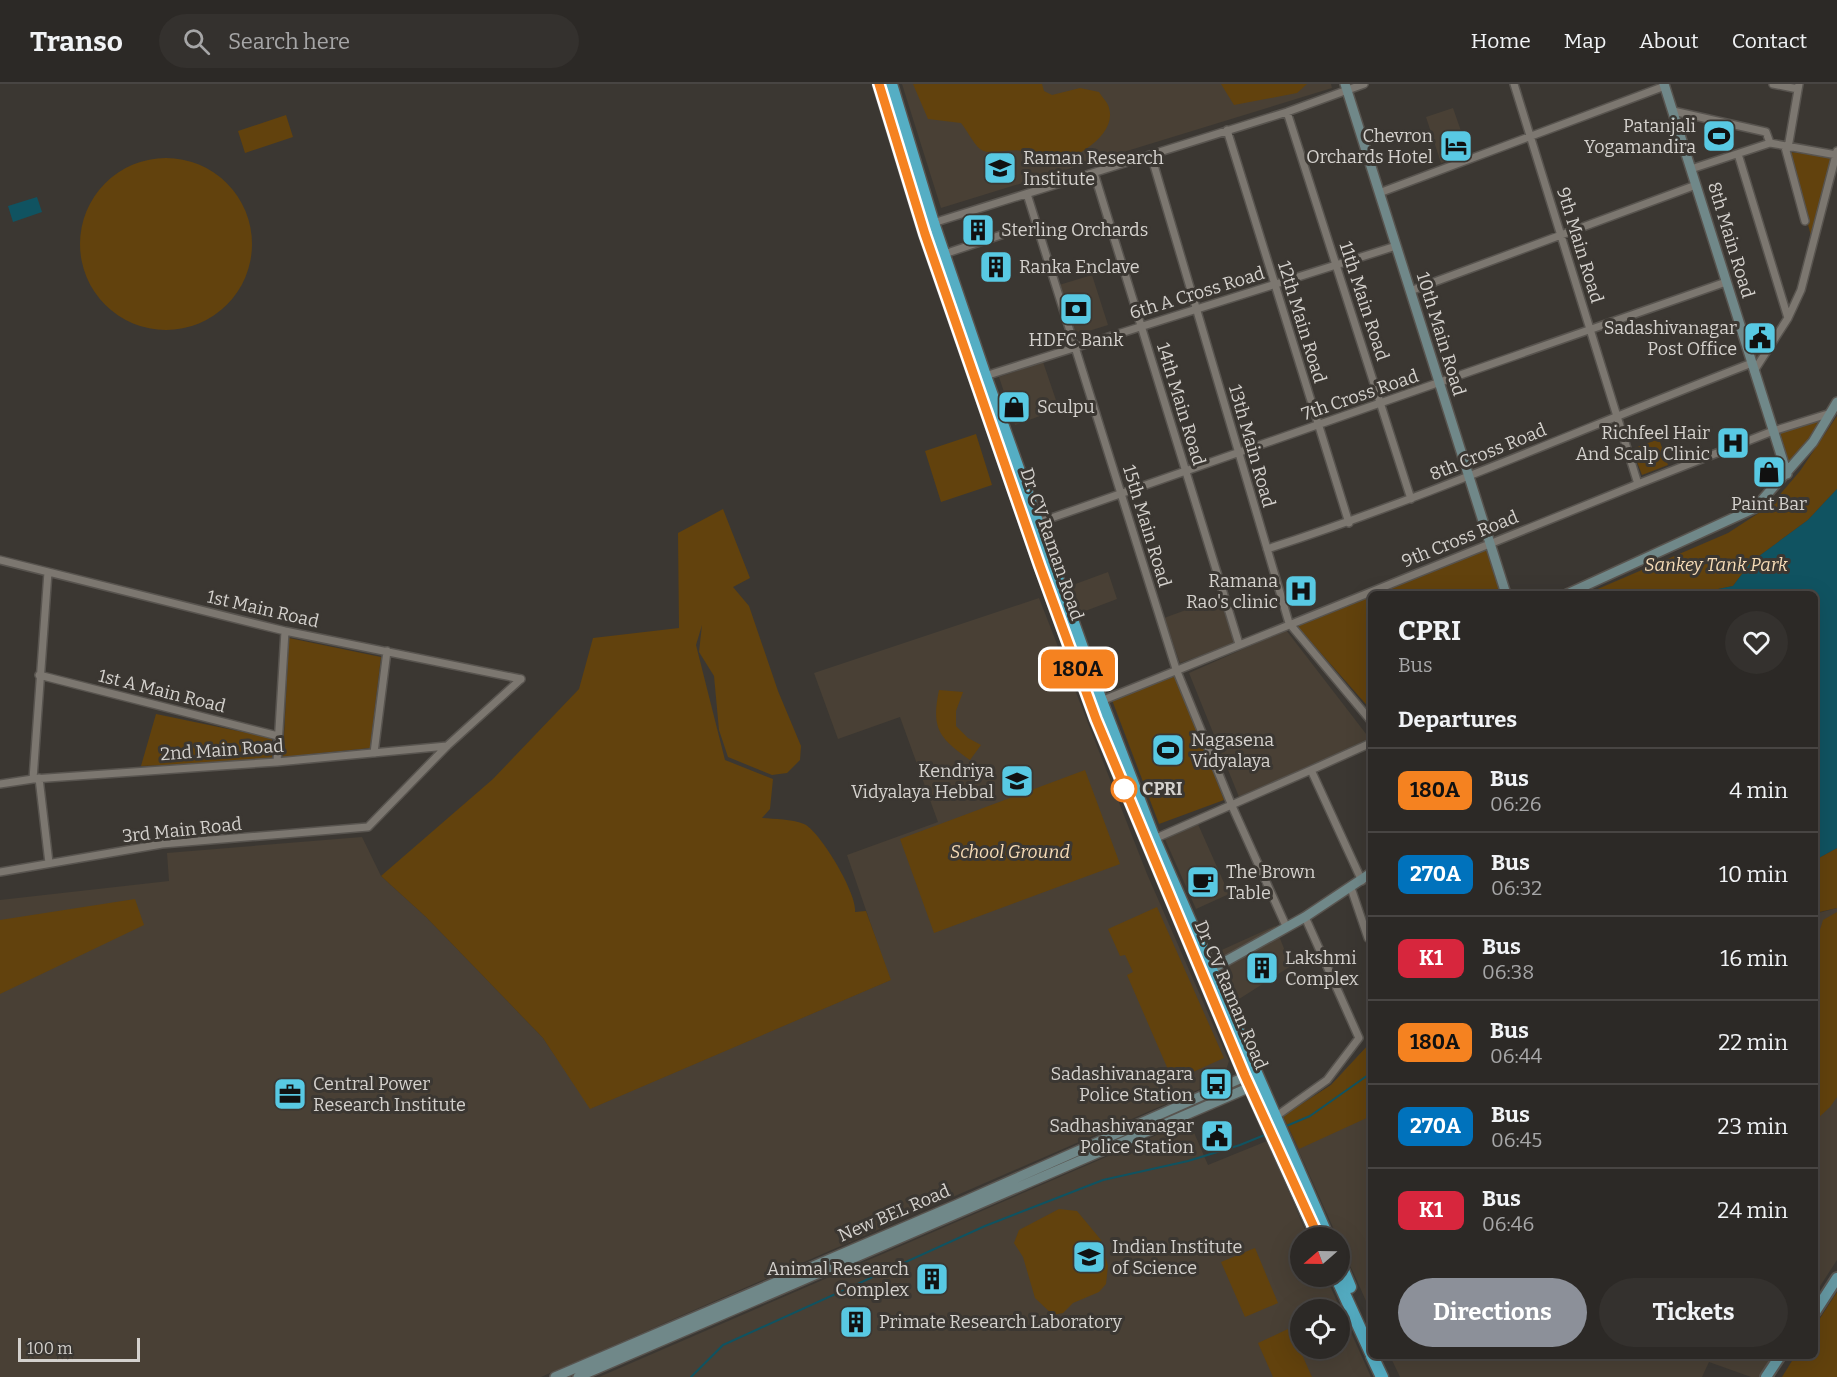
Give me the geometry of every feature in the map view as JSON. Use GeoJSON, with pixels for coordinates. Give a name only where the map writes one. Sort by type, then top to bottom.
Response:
{"type":"FeatureCollection","features":[{"type":"Feature","properties":{"kind":"highway","name":"Dr. CV Raman Road"},"geometry":{"type":"LineString","coordinates":[[879,84],[925,234],[1057,614],[1146,844],[1323,1227]]}},
{"type":"Feature","properties":{"kind":"highway","name":"Dr. CV Raman Road"},"geometry":{"type":"LineString","coordinates":[[891,84],[933,223],[985,376],[1101,701],[1154,839],[1214,968],[1253,1079]]}},
{"type":"Feature","properties":{"kind":"highway","name":"Dr. CV Raman Road"},"geometry":{"type":"LineString","coordinates":[[1276,1127],[1314,1227]]}},
{"type":"Feature","properties":{"kind":"highway"},"geometry":{"type":"LineString","coordinates":[[1350,1286],[1368,1328]]}},
{"type":"Feature","properties":{"kind":"highway"},"geometry":{"type":"LineString","coordinates":[[1341,1287],[1368,1346]]}},
{"type":"Feature","properties":{"kind":"highway"},"geometry":{"type":"LineString","coordinates":[[1374,1359],[1382,1377]]}},
{"type":"Feature","properties":{"kind":"highway"},"geometry":{"type":"LineString","coordinates":[[1381,1359],[1389,1377]]}},
{"type":"Feature","properties":{"kind":"main road","name":"8th Main Road"},"geometry":{"type":"LineString","coordinates":[[1664,85],[1787,474]]}},
{"type":"Feature","properties":{"kind":"main road","name":"10th Main Road"},"geometry":{"type":"LineString","coordinates":[[1346,87],[1505,591]]}},
{"type":"Feature","properties":{"kind":"main road"},"geometry":{"type":"LineString","coordinates":[[1574,591],[1755,508],[1814,442],[1835,407]]}},
{"type":"Feature","properties":{"kind":"main road"},"geometry":{"type":"LineString","coordinates":[[1214,968],[1305,917],[1368,876]]}},
{"type":"Feature","properties":{"kind":"main road","name":"New BEL Road"},"geometry":{"type":"LineString","coordinates":[[578,1377],[1253,1079]]}},
{"type":"Feature","properties":{"kind":"main road","name":"New BEL Road"},"geometry":{"type":"LineString","coordinates":[[555,1377],[1253,1079]]}},
{"type":"Feature","properties":{"kind":"main road"},"geometry":{"type":"LineString","coordinates":[[1818,1298],[1837,1269]]}},
{"type":"Feature","properties":{"kind":"main road"},"geometry":{"type":"LineString","coordinates":[[1818,1307],[1837,1278]]}},
{"type":"Feature","properties":{"kind":"main road"},"geometry":{"type":"LineString","coordinates":[[1766,1377],[1778,1359]]}},
{"type":"Feature","properties":{"kind":"main road"},"geometry":{"type":"LineString","coordinates":[[1773,1377],[1785,1359]]}},
{"type":"Feature","properties":{"kind":"street"},"geometry":{"type":"LineString","coordinates":[[933,223],[1287,112],[1346,87],[1364,84]]}},
{"type":"Feature","properties":{"kind":"street","name":"9th Main Road"},"geometry":{"type":"LineString","coordinates":[[1514,84],[1638,483]]}},
{"type":"Feature","properties":{"kind":"street"},"geometry":{"type":"LineString","coordinates":[[1773,84],[1799,87],[1786,147],[1805,221]]}},
{"type":"Feature","properties":{"kind":"street"},"geometry":{"type":"LineString","coordinates":[[1380,193],[1664,85]]}},
{"type":"Feature","properties":{"kind":"street"},"geometry":{"type":"LineString","coordinates":[[1673,111],[1766,132],[1770,143]]}},
{"type":"Feature","properties":{"kind":"street","name":"11th Main Road"},"geometry":{"type":"LineString","coordinates":[[1287,112],[1411,500]]}},
{"type":"Feature","properties":{"kind":"street","name":"12th Main Road"},"geometry":{"type":"LineString","coordinates":[[1227,130],[1349,523]]}},
{"type":"Feature","properties":{"kind":"street"},"geometry":{"type":"LineString","coordinates":[[1692,169],[1770,143],[1837,154],[1801,290],[1788,318],[1753,367]]}},
{"type":"Feature","properties":{"kind":"street"},"geometry":{"type":"LineString","coordinates":[[1738,154],[1788,318]]}},
{"type":"Feature","properties":{"kind":"street","name":"13th Main Road"},"geometry":{"type":"LineString","coordinates":[[1151,155],[1289,623],[1368,717]]}},
{"type":"Feature","properties":{"kind":"street","name":"14th Main Road"},"geometry":{"type":"LineString","coordinates":[[1094,173],[1239,644]]}},
{"type":"Feature","properties":{"kind":"street"},"geometry":{"type":"LineString","coordinates":[[1410,291],[1696,184]]}},
{"type":"Feature","properties":{"kind":"street","name":"15th Main Road"},"geometry":{"type":"LineString","coordinates":[[1027,194],[1176,669],[1232,806],[1286,926]]}},
{"type":"Feature","properties":{"kind":"street"},"geometry":{"type":"LineString","coordinates":[[944,254],[1007,233]]}},
{"type":"Feature","properties":{"kind":"street","name":"6th A Cross Road"},"geometry":{"type":"LineString","coordinates":[[985,376],[1396,246]]}},
{"type":"Feature","properties":{"kind":"street","name":"7th Cross Road"},"geometry":{"type":"LineString","coordinates":[[1037,523],[1726,282]]}},
{"type":"Feature","properties":{"kind":"street","name":"8th Cross Road"},"geometry":{"type":"LineString","coordinates":[[1267,549],[1349,523],[1411,500],[1617,414],[1753,367]]}},
{"type":"Feature","properties":{"kind":"street","name":"9th Cross Road"},"geometry":{"type":"LineString","coordinates":[[1369,591],[1835,407]]}},
{"type":"Feature","properties":{"kind":"street","name":"1st Main Road"},"geometry":{"type":"LineString","coordinates":[[0,560],[285,631],[521,679],[447,746]]}},
{"type":"Feature","properties":{"kind":"street"},"geometry":{"type":"LineString","coordinates":[[48,572],[39,675],[36,778],[49,863]]}},
{"type":"Feature","properties":{"kind":"street","name":"9th Cross Road"},"geometry":{"type":"LineString","coordinates":[[1101,701],[1368,591]]}},
{"type":"Feature","properties":{"kind":"street"},"geometry":{"type":"LineString","coordinates":[[277,762],[285,631]]}},
{"type":"Feature","properties":{"kind":"street"},"geometry":{"type":"LineString","coordinates":[[374,753],[387,651]]}},
{"type":"Feature","properties":{"kind":"street","name":"1st A Main Road"},"geometry":{"type":"LineString","coordinates":[[39,675],[278,736]]}},
{"type":"Feature","properties":{"kind":"street"},"geometry":{"type":"LineString","coordinates":[[1154,839],[1368,744]]}},
{"type":"Feature","properties":{"kind":"street","name":"2nd Main Road"},"geometry":{"type":"LineString","coordinates":[[0,784],[36,778],[277,762],[447,746]]}},
{"type":"Feature","properties":{"kind":"street","name":"3rd Main Road"},"geometry":{"type":"LineString","coordinates":[[0,872],[162,844],[368,827],[447,746]]}},
{"type":"Feature","properties":{"kind":"street"},"geometry":{"type":"LineString","coordinates":[[1311,770],[1362,881]]}},
{"type":"Feature","properties":{"kind":"street"},"geometry":{"type":"LineString","coordinates":[[1351,888],[1368,938]]}},
{"type":"Feature","properties":{"kind":"street"},"geometry":{"type":"LineString","coordinates":[[1276,1127],[1327,1080],[1359,1038],[1305,917]]}},
{"type":"Feature","properties":{"kind":"shaded area","name":"Raman Research Institute"},"geometry":{"type":"Polygon","coordinates":[[[902,84],[1331,84],[1332,88],[941,208],[902,84]]]}},
{"type":"Feature","properties":{"kind":"shaded area"},"geometry":{"type":"Polygon","coordinates":[[[1453,108],[1469,154],[1441,163],[1426,117],[1453,108]]]}},
{"type":"Feature","properties":{"kind":"shaded area"},"geometry":{"type":"Polygon","coordinates":[[[1092,275],[1108,325],[1076,335],[1059,285],[1092,275]]]}},
{"type":"Feature","properties":{"kind":"shaded area"},"geometry":{"type":"Polygon","coordinates":[[[1769,326],[1772,335],[1755,364],[1746,334],[1769,326]]]}},
{"type":"Feature","properties":{"kind":"shaded area"},"geometry":{"type":"Polygon","coordinates":[[[1043,362],[1059,409],[1015,425],[999,377],[1043,362]]]}},
{"type":"Feature","properties":{"kind":"shaded area"},"geometry":{"type":"Polygon","coordinates":[[[1108,572],[1117,599],[1080,613],[1070,586],[1108,572]]]}},
{"type":"Feature","properties":{"kind":"shaded area","name":"Central Power Research Institute"},"geometry":{"type":"Polygon","coordinates":[[[1039,598],[1147,874],[1229,1061],[1223,1079],[541,1377],[0,1377],[0,900],[169,881],[167,853],[362,837],[381,876],[426,917],[543,1038],[591,1108],[890,980],[847,855],[938,822],[900,717],[838,739],[814,673],[1039,598]]]}},
{"type":"Feature","properties":{"kind":"shaded area"},"geometry":{"type":"Polygon","coordinates":[[[1219,598],[1235,643],[1180,663],[1164,618],[1219,598]]]}},
{"type":"Feature","properties":{"kind":"shaded area"},"geometry":{"type":"Polygon","coordinates":[[[1286,630],[1368,736],[1368,740],[1239,797],[1189,673],[1286,630]]]}},
{"type":"Feature","properties":{"kind":"shaded area"},"geometry":{"type":"Polygon","coordinates":[[[1197,822],[1229,894],[1196,909],[1164,837],[1197,822]]]}},
{"type":"Feature","properties":{"kind":"shaded area"},"geometry":{"type":"Polygon","coordinates":[[[1837,908],[1837,1260],[1818,1289],[1818,913],[1837,908]]]}},
{"type":"Feature","properties":{"kind":"shaded area"},"geometry":{"type":"Polygon","coordinates":[[[1275,926],[1291,966],[1236,1001],[1215,953],[1275,926]]]}},
{"type":"Feature","properties":{"kind":"shaded area"},"geometry":{"type":"Polygon","coordinates":[[[1368,1045],[1368,1305],[1350,1265],[1350,1227],[1333,1227],[1283,1116],[1331,1085],[1368,1045]]]}},
{"type":"Feature","properties":{"kind":"shaded area","name":"Indian Institute of Science"},"geometry":{"type":"Polygon","coordinates":[[[1189,1121],[1208,1165],[1267,1141],[1304,1227],[1290,1227],[1290,1287],[1330,1287],[1336,1299],[1290,1299],[1290,1359],[1350,1359],[1350,1330],[1371,1377],[599,1377],[1189,1121]]]}},
{"type":"Feature","properties":{"kind":"shaded area"},"geometry":{"type":"Polygon","coordinates":[[[1391,1359],[1772,1359],[1760,1377],[1751,1377],[1709,1362],[1702,1377],[1400,1377],[1391,1359]]]}},
{"type":"Feature","properties":{"kind":"green space"},"geometry":{"type":"Polygon","coordinates":[[[913,84],[1042,84],[1044,91],[1052,95],[1080,88],[1099,92],[1108,106],[1110,118],[1106,129],[1090,146],[1067,159],[1042,164],[1022,151],[985,151],[977,146],[961,123],[928,119],[913,84]]]}},
{"type":"Feature","properties":{"kind":"green space"},"geometry":{"type":"Polygon","coordinates":[[[1221,84],[1307,84],[1297,93],[1234,105],[1221,84]]]}},
{"type":"Feature","properties":{"kind":"green space"},"geometry":{"type":"Polygon","coordinates":[[[286,115],[293,137],[245,153],[238,131],[286,115]]]}},
{"type":"Feature","properties":{"kind":"green space"},"geometry":{"type":"Polygon","coordinates":[[[1789,152],[1832,157],[1811,236],[1789,152]]]}},
{"type":"Feature","properties":{"kind":"green space"},"geometry":{"type":"Polygon","coordinates":[[[166,158],[199,164],[214,172],[227,183],[238,196],[246,211],[252,244],[246,277],[238,292],[227,305],[214,316],[199,324],[166,330],[133,324],[118,316],[105,305],[94,292],[86,277],[80,244],[86,211],[94,196],[105,183],[118,172],[133,164],[166,158]]]}},
{"type":"Feature","properties":{"kind":"green space","name":"Sankey Tank Park"},"geometry":{"type":"Polygon","coordinates":[[[1837,416],[1837,489],[1808,520],[1751,562],[1733,586],[1709,591],[1593,591],[1728,533],[1771,505],[1800,471],[1837,416]]]}},
{"type":"Feature","properties":{"kind":"green space"},"geometry":{"type":"Polygon","coordinates":[[[1823,419],[1811,439],[1789,464],[1780,432],[1823,419]]]}},
{"type":"Feature","properties":{"kind":"green space"},"geometry":{"type":"Polygon","coordinates":[[[976,434],[992,485],[941,502],[925,451],[976,434]]]}},
{"type":"Feature","properties":{"kind":"green space"},"geometry":{"type":"Polygon","coordinates":[[[1659,439],[1668,465],[1642,475],[1632,449],[1659,439]]]}},
{"type":"Feature","properties":{"kind":"green space"},"geometry":{"type":"Polygon","coordinates":[[[723,509],[750,578],[733,587],[749,606],[778,691],[801,746],[800,760],[787,773],[772,775],[728,757],[719,730],[714,676],[699,652],[702,625],[696,645],[725,760],[773,779],[770,809],[762,818],[804,824],[819,838],[837,864],[851,892],[855,912],[866,911],[891,980],[590,1109],[543,1038],[426,917],[381,876],[493,779],[579,689],[593,638],[679,628],[678,533],[723,509]]]}},
{"type":"Feature","properties":{"kind":"green space"},"geometry":{"type":"Polygon","coordinates":[[[1486,548],[1500,591],[1380,591],[1486,548]]]}},
{"type":"Feature","properties":{"kind":"green space"},"geometry":{"type":"Polygon","coordinates":[[[1368,596],[1368,707],[1296,625],[1368,596]]]}},
{"type":"Feature","properties":{"kind":"green space"},"geometry":{"type":"Polygon","coordinates":[[[289,638],[381,657],[370,748],[283,757],[289,638]]]}},
{"type":"Feature","properties":{"kind":"green space","name":"Nagasena Vidyalaya"},"geometry":{"type":"Polygon","coordinates":[[[1176,676],[1224,800],[1159,824],[1112,700],[1176,676]]]}},
{"type":"Feature","properties":{"kind":"green space"},"geometry":{"type":"Polygon","coordinates":[[[939,690],[963,692],[956,711],[956,726],[968,738],[981,745],[970,760],[951,745],[940,731],[936,714],[939,690]]]}},
{"type":"Feature","properties":{"kind":"green space"},"geometry":{"type":"Polygon","coordinates":[[[156,714],[272,738],[272,761],[141,766],[156,714]]]}},
{"type":"Feature","properties":{"kind":"green space","name":"School Ground"},"geometry":{"type":"Polygon","coordinates":[[[1085,770],[1120,864],[934,933],[900,839],[1085,770]]]}},
{"type":"Feature","properties":{"kind":"green space"},"geometry":{"type":"Polygon","coordinates":[[[1837,848],[1837,908],[1818,912],[1818,858],[1837,848]]]}},
{"type":"Feature","properties":{"kind":"green space"},"geometry":{"type":"Polygon","coordinates":[[[135,899],[144,925],[0,994],[0,920],[135,899]]]}},
{"type":"Feature","properties":{"kind":"green space"},"geometry":{"type":"Polygon","coordinates":[[[1157,907],[1224,1058],[1173,1081],[1127,975],[1133,972],[1125,955],[1120,956],[1108,929],[1157,907]]]}},
{"type":"Feature","properties":{"kind":"green space"},"geometry":{"type":"Polygon","coordinates":[[[1837,912],[1837,1097],[1818,1118],[1818,944],[1823,920],[1837,912]]]}},
{"type":"Feature","properties":{"kind":"green space"},"geometry":{"type":"Polygon","coordinates":[[[1368,1045],[1368,1117],[1299,1149],[1283,1116],[1331,1085],[1368,1045]]]}},
{"type":"Feature","properties":{"kind":"green space"},"geometry":{"type":"Polygon","coordinates":[[[1059,1209],[1077,1211],[1101,1240],[1108,1266],[1106,1284],[1099,1292],[1073,1303],[1063,1313],[1053,1315],[1035,1298],[1023,1257],[1014,1243],[1019,1230],[1059,1209]]]}},
{"type":"Feature","properties":{"kind":"green space"},"geometry":{"type":"Polygon","coordinates":[[[1255,1248],[1278,1303],[1245,1317],[1221,1262],[1255,1248]]]}},
{"type":"Feature","properties":{"kind":"green space"},"geometry":{"type":"Polygon","coordinates":[[[1837,1292],[1837,1377],[1782,1377],[1793,1359],[1818,1359],[1818,1321],[1837,1292]]]}},
{"type":"Feature","properties":{"kind":"green space"},"geometry":{"type":"Polygon","coordinates":[[[1290,1328],[1290,1359],[1304,1359],[1312,1377],[1273,1377],[1258,1343],[1290,1328]]]}},
{"type":"Feature","properties":{"kind":"water"},"geometry":{"type":"Polygon","coordinates":[[[37,197],[42,212],[13,222],[8,206],[37,197]]]}},
{"type":"Feature","properties":{"kind":"water"},"geometry":{"type":"Polygon","coordinates":[[[1837,489],[1837,848],[1818,858],[1818,591],[1709,591],[1733,586],[1751,562],[1808,520],[1837,489]]]}},
{"type":"Feature","properties":{"kind":"waterway"},"geometry":{"type":"LineString","coordinates":[[1284,1127],[1310,1116],[1368,1075]]}},
{"type":"Feature","properties":{"kind":"waterway"},"geometry":{"type":"LineString","coordinates":[[691,1377],[723,1345],[985,1226],[1103,1180],[1188,1161],[1267,1134]]}},
{"type":"Feature","properties":{"kind":"bus line","name":"180A"},"geometry":{"type":"LineString","coordinates":[[879,84],[925,234],[1040,566],[1096,719],[1146,844],[1245,1076],[1314,1227]]}},
{"type":"Feature","properties":{"kind":"place","name":"Patanjali Yogamandira"},"geometry":{"type":"Point","coordinates":[1719,136]}},
{"type":"Feature","properties":{"kind":"place","name":"Chevron Orchards Hotel"},"geometry":{"type":"Point","coordinates":[1456,146]}},
{"type":"Feature","properties":{"kind":"place","name":"Raman Research Institute"},"geometry":{"type":"Point","coordinates":[1000,168]}},
{"type":"Feature","properties":{"kind":"place","name":"Sterling Orchards"},"geometry":{"type":"Point","coordinates":[978,230]}},
{"type":"Feature","properties":{"kind":"place","name":"Ranka Enclave"},"geometry":{"type":"Point","coordinates":[996,267]}},
{"type":"Feature","properties":{"kind":"place","name":"HDFC Bank"},"geometry":{"type":"Point","coordinates":[1076,309]}},
{"type":"Feature","properties":{"kind":"place","name":"Sadashivanagar Post Office"},"geometry":{"type":"Point","coordinates":[1760,338]}},
{"type":"Feature","properties":{"kind":"place","name":"Sculpu"},"geometry":{"type":"Point","coordinates":[1014,407]}},
{"type":"Feature","properties":{"kind":"place","name":"Richfeel Hair And Scalp Clinic"},"geometry":{"type":"Point","coordinates":[1733,443]}},
{"type":"Feature","properties":{"kind":"place","name":"Paint Bar"},"geometry":{"type":"Point","coordinates":[1769,472]}},
{"type":"Feature","properties":{"kind":"place","name":"Ramana Rao's clinic"},"geometry":{"type":"Point","coordinates":[1301,591]}},
{"type":"Feature","properties":{"kind":"place","name":"Nagasena Vidyalaya"},"geometry":{"type":"Point","coordinates":[1168,750]}},
{"type":"Feature","properties":{"kind":"place","name":"Kendriya Vidyalaya Hebbal"},"geometry":{"type":"Point","coordinates":[1017,781]}},
{"type":"Feature","properties":{"kind":"place","name":"CPRI"},"geometry":{"type":"Point","coordinates":[1124,789]}},
{"type":"Feature","properties":{"kind":"place","name":"The Brown Table"},"geometry":{"type":"Point","coordinates":[1203,882]}},
{"type":"Feature","properties":{"kind":"place","name":"Lakshmi Complex"},"geometry":{"type":"Point","coordinates":[1262,968]}},
{"type":"Feature","properties":{"kind":"place","name":"Sadashivanagara Police Station"},"geometry":{"type":"Point","coordinates":[1216,1084]}},
{"type":"Feature","properties":{"kind":"place","name":"Central Power Research Institute"},"geometry":{"type":"Point","coordinates":[290,1094]}},
{"type":"Feature","properties":{"kind":"place","name":"Sadhashivanagar Police Station"},"geometry":{"type":"Point","coordinates":[1217,1136]}},
{"type":"Feature","properties":{"kind":"place","name":"Indian Institute of Science"},"geometry":{"type":"Point","coordinates":[1089,1257]}},
{"type":"Feature","properties":{"kind":"place","name":"Animal Research Complex"},"geometry":{"type":"Point","coordinates":[932,1279]}},
{"type":"Feature","properties":{"kind":"place","name":"Primate Research Laboratory"},"geometry":{"type":"Point","coordinates":[856,1322]}}]}
